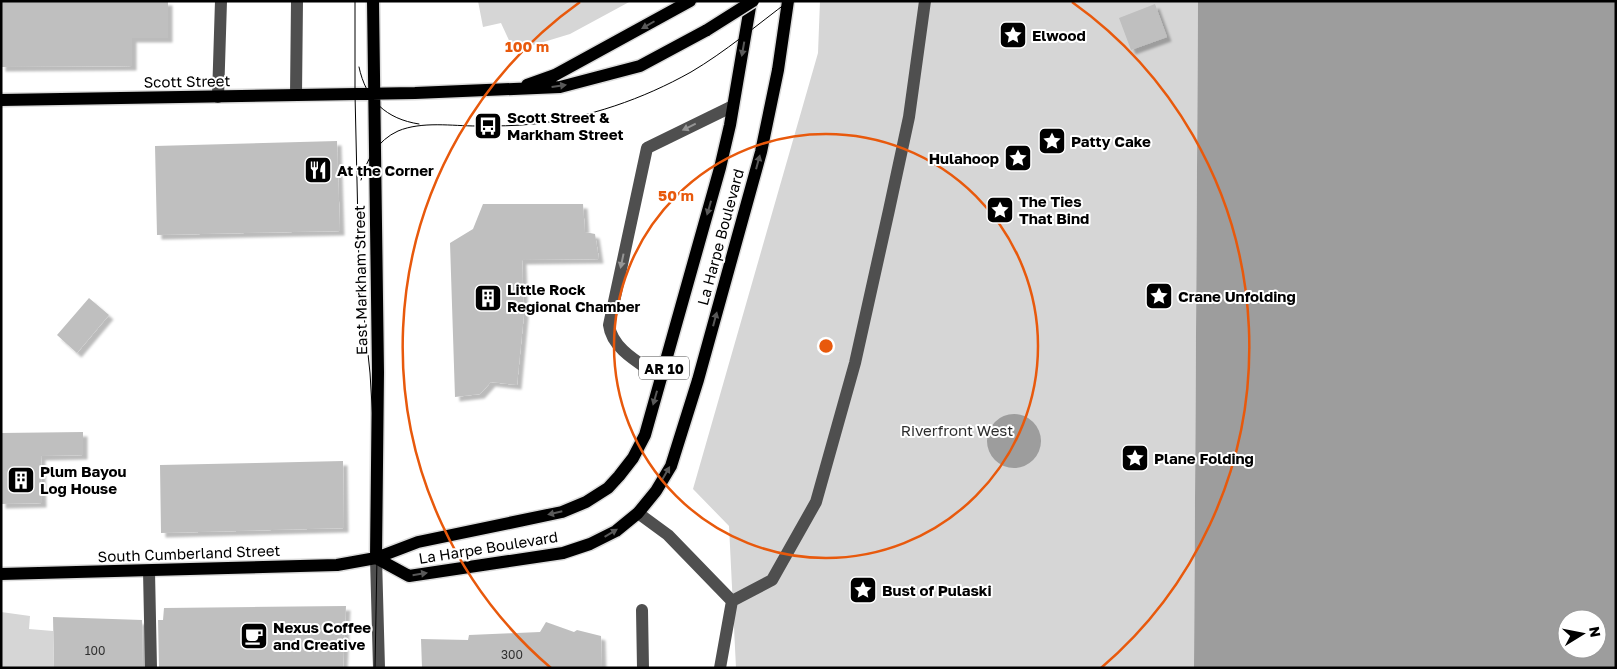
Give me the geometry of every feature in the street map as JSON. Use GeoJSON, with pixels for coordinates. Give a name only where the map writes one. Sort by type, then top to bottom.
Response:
{"type":"FeatureCollection","features":[{"type":"Feature","properties":{"kind":"main road","name":"East Markham Street"},"geometry":{"type":"LineString","coordinates":[[372,1],[378,372],[376,558]]}},
{"type":"Feature","properties":{"kind":"main road"},"geometry":{"type":"LineString","coordinates":[[510,90],[555,75],[690,1]]}},
{"type":"Feature","properties":{"kind":"main road","name":"Scott Street"},"geometry":{"type":"LineString","coordinates":[[1,100],[373,94],[560,87],[640,66],[707,30],[752,1]]}},
{"type":"Feature","properties":{"kind":"main road","name":"La Harpe Boulevard"},"geometry":{"type":"LineString","coordinates":[[376,558],[418,542],[562,512],[586,502],[608,488],[634,458],[645,435],[720,168],[752,1]]}},
{"type":"Feature","properties":{"kind":"main road","name":"La Harpe Boulevard"},"geometry":{"type":"LineString","coordinates":[[376,558],[409,576],[563,553],[590,544],[616,531],[638,513],[656,491],[670,466],[698,380],[760,152],[778,70],[788,1]]}},
{"type":"Feature","properties":{"kind":"main road","name":"South Cumberland Street"},"geometry":{"type":"LineString","coordinates":[[1,574],[337,565],[376,558]]}},
{"type":"Feature","properties":{"kind":"street"},"geometry":{"type":"LineString","coordinates":[[218,96],[221,1]]}},
{"type":"Feature","properties":{"kind":"street"},"geometry":{"type":"LineString","coordinates":[[296,1],[296,95]]}},
{"type":"Feature","properties":{"kind":"street"},"geometry":{"type":"LineString","coordinates":[[732,601],[772,580],[816,502],[855,363],[889,210],[909,118],[926,1]]}},
{"type":"Feature","properties":{"kind":"street"},"geometry":{"type":"LineString","coordinates":[[661,378],[616,345],[610,336],[608,325],[647,148],[733,106]]}},
{"type":"Feature","properties":{"kind":"street"},"geometry":{"type":"LineString","coordinates":[[638,513],[668,535],[732,601]]}},
{"type":"Feature","properties":{"kind":"street"},"geometry":{"type":"LineString","coordinates":[[376,558],[379,668]]}},
{"type":"Feature","properties":{"kind":"street"},"geometry":{"type":"LineString","coordinates":[[150,571],[151,668]]}},
{"type":"Feature","properties":{"kind":"street"},"geometry":{"type":"LineString","coordinates":[[720,668],[732,601]]}},
{"type":"Feature","properties":{"kind":"street"},"geometry":{"type":"LineString","coordinates":[[642,610],[643,668]]}},
{"type":"Feature","properties":{"kind":"green space"},"geometry":{"type":"Polygon","coordinates":[[[478,1],[631,1],[570,34],[514,51],[501,23],[483,27],[478,1]]]}},
{"type":"Feature","properties":{"kind":"green space","name":"Riverfront West"},"geometry":{"type":"Polygon","coordinates":[[[820,1],[1198,1],[1194,668],[736,668],[729,526],[693,489],[818,53],[820,1]]]}},
{"type":"Feature","properties":{"kind":"green space"},"geometry":{"type":"Polygon","coordinates":[[[1,612],[30,616],[29,629],[53,631],[54,668],[1,668],[1,612]]]}},
{"type":"Feature","properties":{"kind":"shaded area"},"geometry":{"type":"Polygon","coordinates":[[[1198,1],[1616,1],[1616,668],[1194,668],[1198,1]]]}},
{"type":"Feature","properties":{"kind":"shaded area"},"geometry":{"type":"Polygon","coordinates":[[[1014,414],[1024,416],[1033,422],[1039,431],[1041,441],[1039,451],[1033,460],[1024,466],[1014,468],[1004,466],[995,460],[989,451],[987,441],[989,431],[995,422],[1004,416],[1014,414]]]}},
{"type":"Feature","properties":{"kind":"building"},"geometry":{"type":"Polygon","coordinates":[[[1,1],[168,1],[168,38],[132,38],[132,66],[1,67],[1,1]]]}},
{"type":"Feature","properties":{"kind":"building"},"geometry":{"type":"Polygon","coordinates":[[[1155,4],[1167,37],[1131,50],[1119,18],[1155,4]]]}},
{"type":"Feature","properties":{"kind":"building"},"geometry":{"type":"Polygon","coordinates":[[[337,141],[340,231],[157,235],[155,146],[337,141]]]}},
{"type":"Feature","properties":{"kind":"building","name":"Little Rock Regional Chamber"},"geometry":{"type":"Polygon","coordinates":[[[483,204],[583,204],[585,232],[595,234],[599,259],[522,260],[524,314],[517,385],[491,382],[480,394],[455,397],[450,243],[473,229],[483,204]]]}},
{"type":"Feature","properties":{"kind":"building"},"geometry":{"type":"Polygon","coordinates":[[[89,298],[109,315],[77,353],[57,335],[89,298]]]}},
{"type":"Feature","properties":{"kind":"building","name":"Plum Bayou Log House"},"geometry":{"type":"Polygon","coordinates":[[[83,432],[83,455],[41,456],[42,503],[1,504],[1,433],[83,432]]]}},
{"type":"Feature","properties":{"kind":"building"},"geometry":{"type":"Polygon","coordinates":[[[343,461],[344,528],[161,533],[160,465],[343,461]]]}},
{"type":"Feature","properties":{"kind":"building","name":"Nexus Coffee and Creative"},"geometry":{"type":"Polygon","coordinates":[[[346,606],[343,668],[159,668],[158,620],[163,620],[164,608],[346,606]]]}},
{"type":"Feature","properties":{"kind":"building"},"geometry":{"type":"Polygon","coordinates":[[[53,617],[142,620],[143,668],[54,668],[53,617]]]}},
{"type":"Feature","properties":{"kind":"building"},"geometry":{"type":"Polygon","coordinates":[[[546,622],[574,632],[577,630],[601,636],[602,668],[422,668],[421,639],[468,640],[469,635],[540,632],[546,622]]]}},
{"type":"Feature","properties":{"kind":"tram line"},"geometry":{"type":"LineString","coordinates":[[355,1],[359,268],[370,373],[378,502],[375,668]]}},
{"type":"Feature","properties":{"kind":"tram line"},"geometry":{"type":"LineString","coordinates":[[361,180],[366,165],[379,145],[391,135],[407,128],[427,125],[513,126],[534,124],[595,112],[654,91],[704,64],[789,1]]}},
{"type":"Feature","properties":{"kind":"tram line"},"geometry":{"type":"LineString","coordinates":[[359,67],[367,89],[379,106],[397,118],[419,124]]}},
{"type":"Feature","properties":{"kind":"place","name":"Elwood"},"geometry":{"type":"Point","coordinates":[1013,35]}},
{"type":"Feature","properties":{"kind":"place","name":"Scott Street & Markham Street"},"geometry":{"type":"Point","coordinates":[488,126]}},
{"type":"Feature","properties":{"kind":"place","name":"Patty Cake"},"geometry":{"type":"Point","coordinates":[1052,141]}},
{"type":"Feature","properties":{"kind":"place","name":"Hulahoop"},"geometry":{"type":"Point","coordinates":[1018,158]}},
{"type":"Feature","properties":{"kind":"place","name":"At the Corner"},"geometry":{"type":"Point","coordinates":[318,170]}},
{"type":"Feature","properties":{"kind":"place","name":"The Ties That Bind"},"geometry":{"type":"Point","coordinates":[1000,210]}},
{"type":"Feature","properties":{"kind":"place","name":"Crane Unfolding"},"geometry":{"type":"Point","coordinates":[1159,296]}},
{"type":"Feature","properties":{"kind":"place","name":"Little Rock Regional Chamber"},"geometry":{"type":"Point","coordinates":[488,298]}},
{"type":"Feature","properties":{"kind":"place","name":"Plane Folding"},"geometry":{"type":"Point","coordinates":[1135,458]}},
{"type":"Feature","properties":{"kind":"place","name":"Plum Bayou Log House"},"geometry":{"type":"Point","coordinates":[21,480]}},
{"type":"Feature","properties":{"kind":"place","name":"Bust of Pulaski"},"geometry":{"type":"Point","coordinates":[863,590]}},
{"type":"Feature","properties":{"kind":"place","name":"Nexus Coffee and Creative"},"geometry":{"type":"Point","coordinates":[254,636]}}]}
